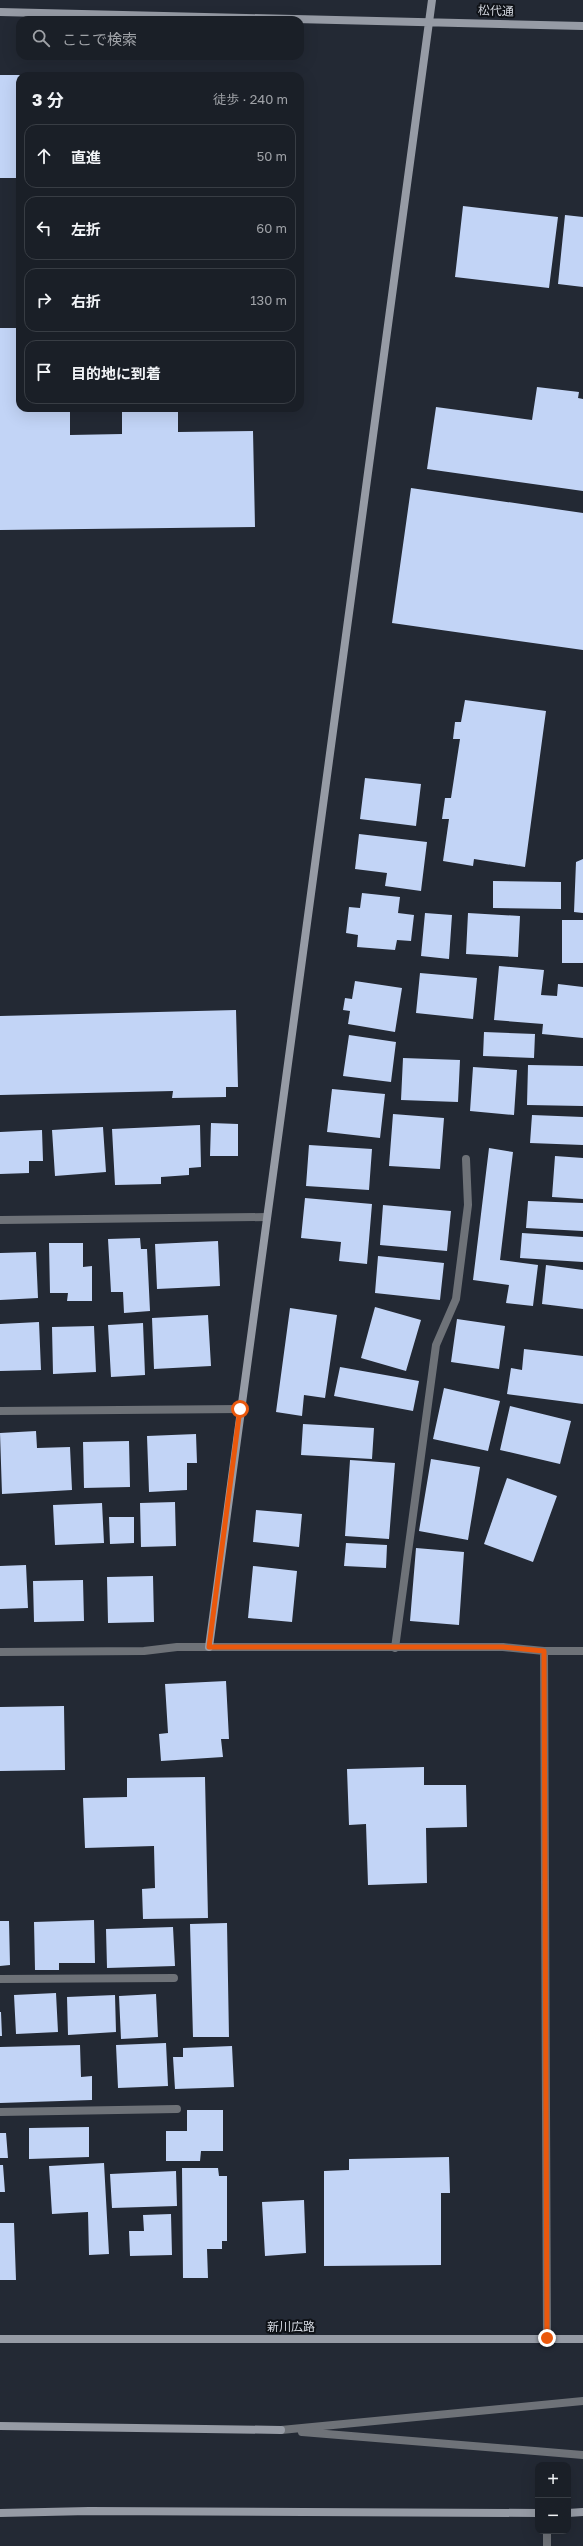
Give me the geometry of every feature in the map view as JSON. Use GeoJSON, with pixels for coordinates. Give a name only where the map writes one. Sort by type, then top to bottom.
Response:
{"type":"FeatureCollection","features":[{"type":"Feature","properties":{"kind":"street"},"geometry":{"type":"LineString","coordinates":[[209,1647],[240,1409],[432,0]]}},
{"type":"Feature","properties":{"kind":"street","name":"松代通"},"geometry":{"type":"LineString","coordinates":[[0,12],[172,16]]}},
{"type":"Feature","properties":{"kind":"street","name":"松代通"},"geometry":{"type":"LineString","coordinates":[[304,19],[583,26]]}},
{"type":"Feature","properties":{"kind":"street"},"geometry":{"type":"LineString","coordinates":[[395,1648],[436,1345],[456,1299],[468,1205],[466,1159]]}},
{"type":"Feature","properties":{"kind":"street"},"geometry":{"type":"LineString","coordinates":[[0,1220],[267,1217]]}},
{"type":"Feature","properties":{"kind":"street"},"geometry":{"type":"LineString","coordinates":[[0,1411],[240,1409]]}},
{"type":"Feature","properties":{"kind":"street"},"geometry":{"type":"LineString","coordinates":[[0,1652],[144,1651],[177,1647],[503,1647],[544,1651],[583,1651]]}},
{"type":"Feature","properties":{"kind":"street"},"geometry":{"type":"LineString","coordinates":[[544,1651],[547,2338]]}},
{"type":"Feature","properties":{"kind":"street"},"geometry":{"type":"LineString","coordinates":[[0,1979],[174,1978]]}},
{"type":"Feature","properties":{"kind":"street"},"geometry":{"type":"LineString","coordinates":[[0,2112],[177,2109]]}},
{"type":"Feature","properties":{"kind":"street","name":"新川広路"},"geometry":{"type":"LineString","coordinates":[[0,2339],[583,2339]]}},
{"type":"Feature","properties":{"kind":"street"},"geometry":{"type":"LineString","coordinates":[[281,2430],[583,2401]]}},
{"type":"Feature","properties":{"kind":"street"},"geometry":{"type":"LineString","coordinates":[[0,2426],[281,2430],[583,2455]]}},
{"type":"Feature","properties":{"kind":"street"},"geometry":{"type":"LineString","coordinates":[[0,2513],[89,2511],[535,2513]]}},
{"type":"Feature","properties":{"kind":"street"},"geometry":{"type":"LineString","coordinates":[[571,2513],[583,2512]]}},
{"type":"Feature","properties":{"kind":"street"},"geometry":{"type":"LineString","coordinates":[[547,2534],[547,2546]]}},
{"type":"Feature","properties":{"kind":"building"},"geometry":{"type":"Polygon","coordinates":[[[0,75],[16,75],[16,178],[0,178],[0,75]]]}},
{"type":"Feature","properties":{"kind":"building"},"geometry":{"type":"Polygon","coordinates":[[[463,206],[558,217],[549,288],[455,277],[463,206]]]}},
{"type":"Feature","properties":{"kind":"building"},"geometry":{"type":"Polygon","coordinates":[[[565,215],[583,217],[583,287],[558,284],[565,215]]]}},
{"type":"Feature","properties":{"kind":"building"},"geometry":{"type":"Polygon","coordinates":[[[0,328],[16,328],[16,412],[70,412],[70,435],[122,434],[122,412],[178,412],[178,432],[253,431],[255,527],[0,530],[0,328]]]}},
{"type":"Feature","properties":{"kind":"building"},"geometry":{"type":"Polygon","coordinates":[[[537,387],[579,392],[578,398],[583,399],[583,491],[427,469],[436,407],[532,420],[537,387]]]}},
{"type":"Feature","properties":{"kind":"building"},"geometry":{"type":"Polygon","coordinates":[[[411,488],[583,513],[583,650],[392,623],[411,488]]]}},
{"type":"Feature","properties":{"kind":"building"},"geometry":{"type":"Polygon","coordinates":[[[465,700],[546,711],[525,867],[474,859],[473,866],[443,861],[449,819],[442,819],[445,798],[451,798],[460,739],[453,739],[455,722],[461,722],[465,700]]]}},
{"type":"Feature","properties":{"kind":"building"},"geometry":{"type":"Polygon","coordinates":[[[365,778],[421,784],[416,826],[360,819],[365,778]]]}},
{"type":"Feature","properties":{"kind":"building"},"geometry":{"type":"Polygon","coordinates":[[[359,834],[427,842],[421,891],[385,886],[387,873],[355,869],[359,834]]]}},
{"type":"Feature","properties":{"kind":"building"},"geometry":{"type":"Polygon","coordinates":[[[583,859],[583,913],[574,912],[576,862],[583,859]]]}},
{"type":"Feature","properties":{"kind":"building"},"geometry":{"type":"Polygon","coordinates":[[[493,881],[561,882],[561,909],[493,908],[493,881]]]}},
{"type":"Feature","properties":{"kind":"building"},"geometry":{"type":"Polygon","coordinates":[[[362,893],[400,897],[398,913],[414,915],[411,941],[397,940],[395,950],[357,947],[358,935],[346,933],[349,907],[360,908],[362,893]]]}},
{"type":"Feature","properties":{"kind":"building"},"geometry":{"type":"Polygon","coordinates":[[[425,913],[452,915],[449,959],[421,956],[425,913]]]}},
{"type":"Feature","properties":{"kind":"building"},"geometry":{"type":"Polygon","coordinates":[[[468,913],[520,916],[518,957],[466,954],[468,913]]]}},
{"type":"Feature","properties":{"kind":"building"},"geometry":{"type":"Polygon","coordinates":[[[562,920],[583,920],[583,963],[562,963],[562,920]]]}},
{"type":"Feature","properties":{"kind":"building"},"geometry":{"type":"Polygon","coordinates":[[[499,966],[544,970],[541,995],[557,996],[558,984],[583,987],[583,1038],[542,1034],[543,1024],[494,1020],[499,966]]]}},
{"type":"Feature","properties":{"kind":"building"},"geometry":{"type":"Polygon","coordinates":[[[420,973],[477,978],[473,1019],[416,1013],[420,973]]]}},
{"type":"Feature","properties":{"kind":"building"},"geometry":{"type":"Polygon","coordinates":[[[355,981],[402,988],[395,1032],[348,1024],[350,1011],[343,1010],[345,998],[352,999],[355,981]]]}},
{"type":"Feature","properties":{"kind":"building"},"geometry":{"type":"Polygon","coordinates":[[[236,1010],[238,1087],[226,1087],[226,1097],[172,1098],[173,1091],[0,1095],[0,1016],[236,1010]]]}},
{"type":"Feature","properties":{"kind":"building"},"geometry":{"type":"Polygon","coordinates":[[[484,1032],[535,1034],[534,1058],[483,1056],[484,1032]]]}},
{"type":"Feature","properties":{"kind":"building"},"geometry":{"type":"Polygon","coordinates":[[[349,1035],[396,1042],[391,1082],[343,1076],[349,1035]]]}},
{"type":"Feature","properties":{"kind":"building"},"geometry":{"type":"Polygon","coordinates":[[[403,1058],[460,1060],[458,1102],[401,1100],[403,1058]]]}},
{"type":"Feature","properties":{"kind":"building"},"geometry":{"type":"Polygon","coordinates":[[[528,1065],[583,1066],[583,1106],[527,1105],[528,1065]]]}},
{"type":"Feature","properties":{"kind":"building"},"geometry":{"type":"Polygon","coordinates":[[[473,1067],[517,1070],[514,1115],[470,1111],[473,1067]]]}},
{"type":"Feature","properties":{"kind":"building"},"geometry":{"type":"Polygon","coordinates":[[[332,1089],[385,1094],[380,1138],[327,1132],[332,1089]]]}},
{"type":"Feature","properties":{"kind":"building"},"geometry":{"type":"Polygon","coordinates":[[[393,1114],[444,1118],[440,1169],[389,1166],[393,1114]]]}},
{"type":"Feature","properties":{"kind":"building"},"geometry":{"type":"Polygon","coordinates":[[[532,1115],[583,1117],[583,1145],[530,1143],[532,1115]]]}},
{"type":"Feature","properties":{"kind":"building"},"geometry":{"type":"Polygon","coordinates":[[[211,1123],[238,1124],[238,1156],[210,1156],[211,1123]]]}},
{"type":"Feature","properties":{"kind":"building"},"geometry":{"type":"Polygon","coordinates":[[[200,1125],[201,1167],[189,1168],[189,1175],[161,1177],[161,1184],[115,1185],[112,1129],[200,1125]]]}},
{"type":"Feature","properties":{"kind":"building"},"geometry":{"type":"Polygon","coordinates":[[[103,1127],[106,1172],[55,1176],[52,1130],[103,1127]]]}},
{"type":"Feature","properties":{"kind":"building"},"geometry":{"type":"Polygon","coordinates":[[[42,1130],[43,1161],[29,1161],[29,1173],[0,1174],[0,1132],[42,1130]]]}},
{"type":"Feature","properties":{"kind":"building"},"geometry":{"type":"Polygon","coordinates":[[[309,1145],[372,1149],[369,1190],[306,1186],[309,1145]]]}},
{"type":"Feature","properties":{"kind":"building"},"geometry":{"type":"Polygon","coordinates":[[[489,1148],[513,1152],[500,1260],[538,1265],[533,1306],[506,1303],[509,1285],[473,1280],[489,1148]]]}},
{"type":"Feature","properties":{"kind":"building"},"geometry":{"type":"Polygon","coordinates":[[[555,1156],[583,1158],[583,1199],[552,1197],[555,1156]]]}},
{"type":"Feature","properties":{"kind":"building"},"geometry":{"type":"Polygon","coordinates":[[[305,1198],[372,1204],[367,1264],[339,1261],[341,1242],[301,1238],[305,1198]]]}},
{"type":"Feature","properties":{"kind":"building"},"geometry":{"type":"Polygon","coordinates":[[[528,1201],[583,1203],[583,1231],[526,1228],[528,1201]]]}},
{"type":"Feature","properties":{"kind":"building"},"geometry":{"type":"Polygon","coordinates":[[[383,1205],[451,1211],[447,1251],[380,1245],[383,1205]]]}},
{"type":"Feature","properties":{"kind":"building"},"geometry":{"type":"Polygon","coordinates":[[[522,1233],[583,1237],[583,1262],[520,1258],[522,1233]]]}},
{"type":"Feature","properties":{"kind":"building"},"geometry":{"type":"Polygon","coordinates":[[[140,1238],[141,1249],[147,1249],[150,1311],[124,1313],[123,1292],[111,1292],[108,1239],[140,1238]]]}},
{"type":"Feature","properties":{"kind":"building"},"geometry":{"type":"Polygon","coordinates":[[[218,1241],[220,1286],[157,1289],[155,1244],[218,1241]]]}},
{"type":"Feature","properties":{"kind":"building"},"geometry":{"type":"Polygon","coordinates":[[[49,1243],[83,1243],[83,1267],[92,1266],[92,1301],[67,1301],[68,1293],[50,1293],[49,1243]]]}},
{"type":"Feature","properties":{"kind":"building"},"geometry":{"type":"Polygon","coordinates":[[[36,1252],[38,1298],[0,1300],[0,1253],[36,1252]]]}},
{"type":"Feature","properties":{"kind":"building"},"geometry":{"type":"Polygon","coordinates":[[[378,1256],[444,1263],[440,1300],[375,1293],[378,1256]]]}},
{"type":"Feature","properties":{"kind":"building"},"geometry":{"type":"Polygon","coordinates":[[[546,1265],[583,1270],[583,1309],[542,1304],[546,1265]]]}},
{"type":"Feature","properties":{"kind":"building"},"geometry":{"type":"Polygon","coordinates":[[[375,1307],[421,1320],[406,1371],[361,1358],[375,1307]]]}},
{"type":"Feature","properties":{"kind":"building"},"geometry":{"type":"Polygon","coordinates":[[[290,1308],[337,1315],[325,1398],[304,1395],[302,1416],[276,1412],[290,1308]]]}},
{"type":"Feature","properties":{"kind":"building"},"geometry":{"type":"Polygon","coordinates":[[[208,1315],[211,1366],[154,1369],[152,1318],[208,1315]]]}},
{"type":"Feature","properties":{"kind":"building"},"geometry":{"type":"Polygon","coordinates":[[[457,1319],[505,1326],[499,1369],[451,1362],[457,1319]]]}},
{"type":"Feature","properties":{"kind":"building"},"geometry":{"type":"Polygon","coordinates":[[[39,1322],[41,1370],[0,1371],[0,1324],[39,1322]]]}},
{"type":"Feature","properties":{"kind":"building"},"geometry":{"type":"Polygon","coordinates":[[[143,1323],[145,1375],[111,1377],[108,1325],[143,1323]]]}},
{"type":"Feature","properties":{"kind":"building"},"geometry":{"type":"Polygon","coordinates":[[[94,1326],[96,1372],[53,1374],[52,1327],[94,1326]]]}},
{"type":"Feature","properties":{"kind":"building"},"geometry":{"type":"Polygon","coordinates":[[[524,1349],[583,1356],[583,1404],[507,1394],[511,1368],[522,1370],[524,1349]]]}},
{"type":"Feature","properties":{"kind":"building"},"geometry":{"type":"Polygon","coordinates":[[[340,1367],[419,1381],[413,1411],[334,1396],[340,1367]]]}},
{"type":"Feature","properties":{"kind":"building"},"geometry":{"type":"Polygon","coordinates":[[[444,1388],[500,1401],[488,1451],[433,1439],[444,1388]]]}},
{"type":"Feature","properties":{"kind":"building"},"geometry":{"type":"Polygon","coordinates":[[[510,1406],[571,1421],[560,1464],[500,1450],[510,1406]]]}},
{"type":"Feature","properties":{"kind":"building"},"geometry":{"type":"Polygon","coordinates":[[[303,1424],[374,1428],[372,1459],[301,1455],[303,1424]]]}},
{"type":"Feature","properties":{"kind":"building"},"geometry":{"type":"Polygon","coordinates":[[[36,1431],[37,1448],[70,1447],[72,1490],[2,1494],[0,1433],[36,1431]]]}},
{"type":"Feature","properties":{"kind":"building"},"geometry":{"type":"Polygon","coordinates":[[[196,1434],[197,1463],[187,1463],[187,1490],[149,1492],[147,1436],[196,1434]]]}},
{"type":"Feature","properties":{"kind":"building"},"geometry":{"type":"Polygon","coordinates":[[[129,1441],[130,1487],[84,1488],[83,1442],[129,1441]]]}},
{"type":"Feature","properties":{"kind":"building"},"geometry":{"type":"Polygon","coordinates":[[[431,1459],[480,1467],[468,1540],[419,1531],[431,1459]]]}},
{"type":"Feature","properties":{"kind":"building"},"geometry":{"type":"Polygon","coordinates":[[[350,1460],[395,1463],[389,1539],[345,1536],[350,1460]]]}},
{"type":"Feature","properties":{"kind":"building"},"geometry":{"type":"Polygon","coordinates":[[[507,1478],[557,1496],[533,1562],[484,1544],[507,1478]]]}},
{"type":"Feature","properties":{"kind":"building"},"geometry":{"type":"Polygon","coordinates":[[[175,1502],[176,1546],[141,1547],[140,1503],[175,1502]]]}},
{"type":"Feature","properties":{"kind":"building"},"geometry":{"type":"Polygon","coordinates":[[[102,1503],[104,1543],[55,1545],[53,1505],[102,1503]]]}},
{"type":"Feature","properties":{"kind":"building"},"geometry":{"type":"Polygon","coordinates":[[[256,1510],[302,1514],[299,1547],[253,1542],[256,1510]]]}},
{"type":"Feature","properties":{"kind":"building"},"geometry":{"type":"Polygon","coordinates":[[[109,1517],[134,1517],[134,1543],[110,1544],[109,1517]]]}},
{"type":"Feature","properties":{"kind":"building"},"geometry":{"type":"Polygon","coordinates":[[[346,1543],[387,1545],[386,1568],[344,1566],[346,1543]]]}},
{"type":"Feature","properties":{"kind":"building"},"geometry":{"type":"Polygon","coordinates":[[[416,1548],[464,1552],[459,1625],[410,1621],[416,1548]]]}},
{"type":"Feature","properties":{"kind":"building"},"geometry":{"type":"Polygon","coordinates":[[[26,1565],[28,1608],[0,1609],[0,1566],[26,1565]]]}},
{"type":"Feature","properties":{"kind":"building"},"geometry":{"type":"Polygon","coordinates":[[[253,1566],[297,1571],[292,1622],[248,1618],[253,1566]]]}},
{"type":"Feature","properties":{"kind":"building"},"geometry":{"type":"Polygon","coordinates":[[[153,1576],[154,1622],[108,1623],[107,1577],[153,1576]]]}},
{"type":"Feature","properties":{"kind":"building"},"geometry":{"type":"Polygon","coordinates":[[[83,1580],[84,1621],[34,1622],[33,1581],[83,1580]]]}},
{"type":"Feature","properties":{"kind":"building"},"geometry":{"type":"Polygon","coordinates":[[[226,1681],[229,1739],[221,1739],[223,1757],[161,1761],[159,1734],[168,1733],[165,1684],[226,1681]]]}},
{"type":"Feature","properties":{"kind":"building"},"geometry":{"type":"Polygon","coordinates":[[[64,1706],[65,1770],[0,1771],[0,1707],[64,1706]]]}},
{"type":"Feature","properties":{"kind":"building"},"geometry":{"type":"Polygon","coordinates":[[[424,1767],[424,1785],[466,1785],[467,1827],[426,1828],[427,1883],[368,1885],[366,1824],[349,1825],[347,1769],[424,1767]]]}},
{"type":"Feature","properties":{"kind":"building"},"geometry":{"type":"Polygon","coordinates":[[[205,1777],[208,1918],[143,1919],[142,1889],[155,1888],[154,1846],[85,1848],[83,1798],[127,1797],[127,1778],[205,1777]]]}},
{"type":"Feature","properties":{"kind":"building"},"geometry":{"type":"Polygon","coordinates":[[[94,1920],[95,1963],[59,1963],[59,1970],[35,1970],[34,1922],[94,1920]]]}},
{"type":"Feature","properties":{"kind":"building"},"geometry":{"type":"Polygon","coordinates":[[[0,1921],[9,1921],[10,1965],[0,1966],[0,1921]]]}},
{"type":"Feature","properties":{"kind":"building"},"geometry":{"type":"Polygon","coordinates":[[[227,1923],[229,2037],[193,2037],[190,1924],[227,1923]]]}},
{"type":"Feature","properties":{"kind":"building"},"geometry":{"type":"Polygon","coordinates":[[[173,1927],[175,1966],[107,1968],[106,1929],[173,1927]]]}},
{"type":"Feature","properties":{"kind":"building"},"geometry":{"type":"Polygon","coordinates":[[[56,1993],[58,2032],[16,2034],[14,1995],[56,1993]]]}},
{"type":"Feature","properties":{"kind":"building"},"geometry":{"type":"Polygon","coordinates":[[[156,1994],[158,2037],[121,2039],[119,1996],[156,1994]]]}},
{"type":"Feature","properties":{"kind":"building"},"geometry":{"type":"Polygon","coordinates":[[[115,1995],[116,2032],[68,2035],[67,1997],[115,1995]]]}},
{"type":"Feature","properties":{"kind":"building"},"geometry":{"type":"Polygon","coordinates":[[[1,2012],[2,2036],[0,2036],[1,2012]]]}},
{"type":"Feature","properties":{"kind":"building"},"geometry":{"type":"Polygon","coordinates":[[[166,2043],[168,2086],[118,2088],[116,2045],[166,2043]]]}},
{"type":"Feature","properties":{"kind":"building"},"geometry":{"type":"Polygon","coordinates":[[[80,2045],[81,2077],[92,2076],[92,2100],[0,2103],[0,2047],[80,2045]]]}},
{"type":"Feature","properties":{"kind":"building"},"geometry":{"type":"Polygon","coordinates":[[[232,2046],[234,2087],[175,2089],[173,2057],[183,2057],[183,2048],[232,2046]]]}},
{"type":"Feature","properties":{"kind":"building"},"geometry":{"type":"Polygon","coordinates":[[[187,2110],[223,2110],[223,2151],[201,2151],[200,2161],[166,2161],[166,2131],[187,2131],[187,2110]]]}},
{"type":"Feature","properties":{"kind":"building"},"geometry":{"type":"Polygon","coordinates":[[[89,2127],[89,2157],[29,2159],[29,2128],[89,2127]]]}},
{"type":"Feature","properties":{"kind":"building"},"geometry":{"type":"Polygon","coordinates":[[[0,2133],[6,2133],[8,2158],[0,2158],[0,2133]]]}},
{"type":"Feature","properties":{"kind":"building"},"geometry":{"type":"Polygon","coordinates":[[[449,2157],[450,2193],[441,2193],[441,2265],[324,2266],[324,2171],[349,2170],[349,2159],[449,2157]]]}},
{"type":"Feature","properties":{"kind":"building"},"geometry":{"type":"Polygon","coordinates":[[[104,2163],[109,2254],[89,2255],[88,2212],[52,2214],[49,2166],[104,2163]]]}},
{"type":"Feature","properties":{"kind":"building"},"geometry":{"type":"Polygon","coordinates":[[[0,2165],[3,2165],[5,2192],[0,2192],[0,2165]]]}},
{"type":"Feature","properties":{"kind":"building"},"geometry":{"type":"Polygon","coordinates":[[[182,2168],[218,2168],[219,2176],[227,2176],[227,2241],[222,2241],[222,2249],[207,2249],[208,2278],[183,2278],[182,2168]]]}},
{"type":"Feature","properties":{"kind":"building"},"geometry":{"type":"Polygon","coordinates":[[[176,2171],[177,2206],[112,2208],[110,2174],[176,2171]]]}},
{"type":"Feature","properties":{"kind":"building"},"geometry":{"type":"Polygon","coordinates":[[[304,2200],[306,2253],[265,2256],[262,2202],[304,2200]]]}},
{"type":"Feature","properties":{"kind":"building"},"geometry":{"type":"Polygon","coordinates":[[[171,2214],[172,2255],[130,2256],[129,2231],[144,2231],[143,2215],[171,2214]]]}},
{"type":"Feature","properties":{"kind":"building"},"geometry":{"type":"Polygon","coordinates":[[[0,2223],[14,2223],[16,2280],[0,2280],[0,2223]]]}},
{"type":"Feature","properties":{"kind":"route"},"geometry":{"type":"LineString","coordinates":[[240,1409],[209,1647],[503,1647],[544,1651],[547,2338]]}}]}
